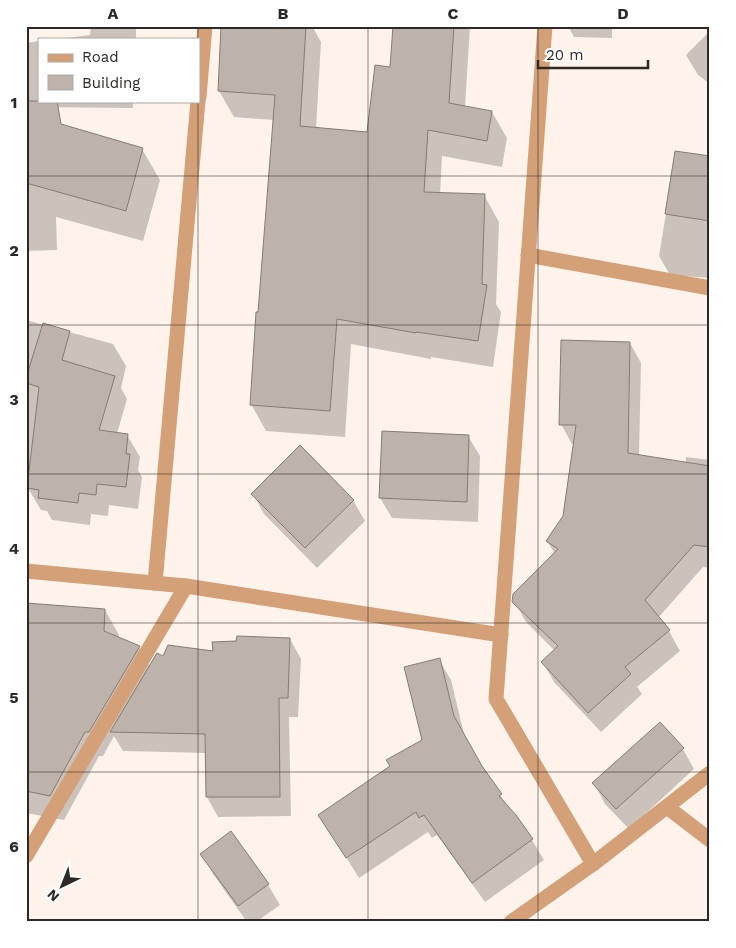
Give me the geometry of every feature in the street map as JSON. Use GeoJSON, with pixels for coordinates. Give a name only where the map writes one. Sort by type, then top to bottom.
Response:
{"type":"FeatureCollection","features":[{"type":"Feature","properties":{"kind":"street"},"geometry":{"type":"LineString","coordinates":[[200,85],[205,26]]}},
{"type":"Feature","properties":{"kind":"street"},"geometry":{"type":"LineString","coordinates":[[545,26],[496,699],[593,864]]}},
{"type":"Feature","properties":{"kind":"street"},"geometry":{"type":"LineString","coordinates":[[155,583],[198,102]]}},
{"type":"Feature","properties":{"kind":"street"},"geometry":{"type":"LineString","coordinates":[[528,255],[710,288]]}},
{"type":"Feature","properties":{"kind":"street"},"geometry":{"type":"LineString","coordinates":[[26,571],[186,586],[501,635]]}},
{"type":"Feature","properties":{"kind":"street"},"geometry":{"type":"LineString","coordinates":[[26,856],[186,586]]}},
{"type":"Feature","properties":{"kind":"street"},"geometry":{"type":"LineString","coordinates":[[511,922],[593,864],[710,774]]}},
{"type":"Feature","properties":{"kind":"street"},"geometry":{"type":"LineString","coordinates":[[667,807],[710,840]]}},
{"type":"Feature","properties":{"kind":"building"},"geometry":{"type":"Polygon","coordinates":[[[221,26],[306,26],[300,126],[367,132],[375,65],[390,67],[393,26],[454,26],[449,103],[492,111],[487,141],[428,130],[424,192],[485,194],[482,284],[487,285],[478,341],[416,333],[337,319],[330,411],[250,405],[275,95],[218,91],[221,26]]]}},
{"type":"Feature","properties":{"kind":"building"},"geometry":{"type":"Polygon","coordinates":[[[26,101],[57,102],[61,124],[143,148],[126,211],[26,183],[26,101]]]}},
{"type":"Feature","properties":{"kind":"building"},"geometry":{"type":"Polygon","coordinates":[[[675,151],[710,156],[710,221],[665,214],[675,151]]]}},
{"type":"Feature","properties":{"kind":"building"},"geometry":{"type":"Polygon","coordinates":[[[43,323],[70,331],[62,360],[115,376],[99,430],[128,434],[126,454],[130,454],[126,487],[97,484],[96,495],[79,493],[78,503],[38,498],[39,490],[27,488],[39,387],[26,383],[26,378],[43,323]]]}},
{"type":"Feature","properties":{"kind":"building"},"geometry":{"type":"Polygon","coordinates":[[[561,340],[630,342],[628,453],[710,466],[710,547],[694,545],[645,600],[670,630],[625,667],[631,674],[588,713],[541,662],[558,646],[512,602],[513,594],[558,549],[546,541],[563,516],[576,425],[559,425],[561,340]]]}},
{"type":"Feature","properties":{"kind":"building"},"geometry":{"type":"Polygon","coordinates":[[[382,431],[469,435],[467,502],[379,498],[382,431]]]}},
{"type":"Feature","properties":{"kind":"building"},"geometry":{"type":"Polygon","coordinates":[[[300,445],[354,500],[305,548],[251,494],[300,445]]]}},
{"type":"Feature","properties":{"kind":"building"},"geometry":{"type":"Polygon","coordinates":[[[26,603],[105,609],[104,631],[140,646],[89,732],[85,732],[50,796],[26,791],[26,603]]]}},
{"type":"Feature","properties":{"kind":"building"},"geometry":{"type":"Polygon","coordinates":[[[237,636],[290,638],[288,698],[279,698],[280,797],[206,797],[205,734],[110,732],[157,653],[163,656],[168,645],[213,651],[212,642],[236,641],[237,636]]]}},
{"type":"Feature","properties":{"kind":"building"},"geometry":{"type":"Polygon","coordinates":[[[440,658],[454,716],[482,766],[502,794],[499,796],[516,815],[533,839],[472,883],[424,815],[419,818],[416,812],[346,858],[318,815],[390,766],[386,760],[422,740],[404,667],[440,658]]]}},
{"type":"Feature","properties":{"kind":"building"},"geometry":{"type":"Polygon","coordinates":[[[660,722],[684,748],[616,809],[592,783],[660,722]]]}},
{"type":"Feature","properties":{"kind":"building"},"geometry":{"type":"Polygon","coordinates":[[[231,831],[269,884],[238,906],[200,854],[231,831]]]}}]}
